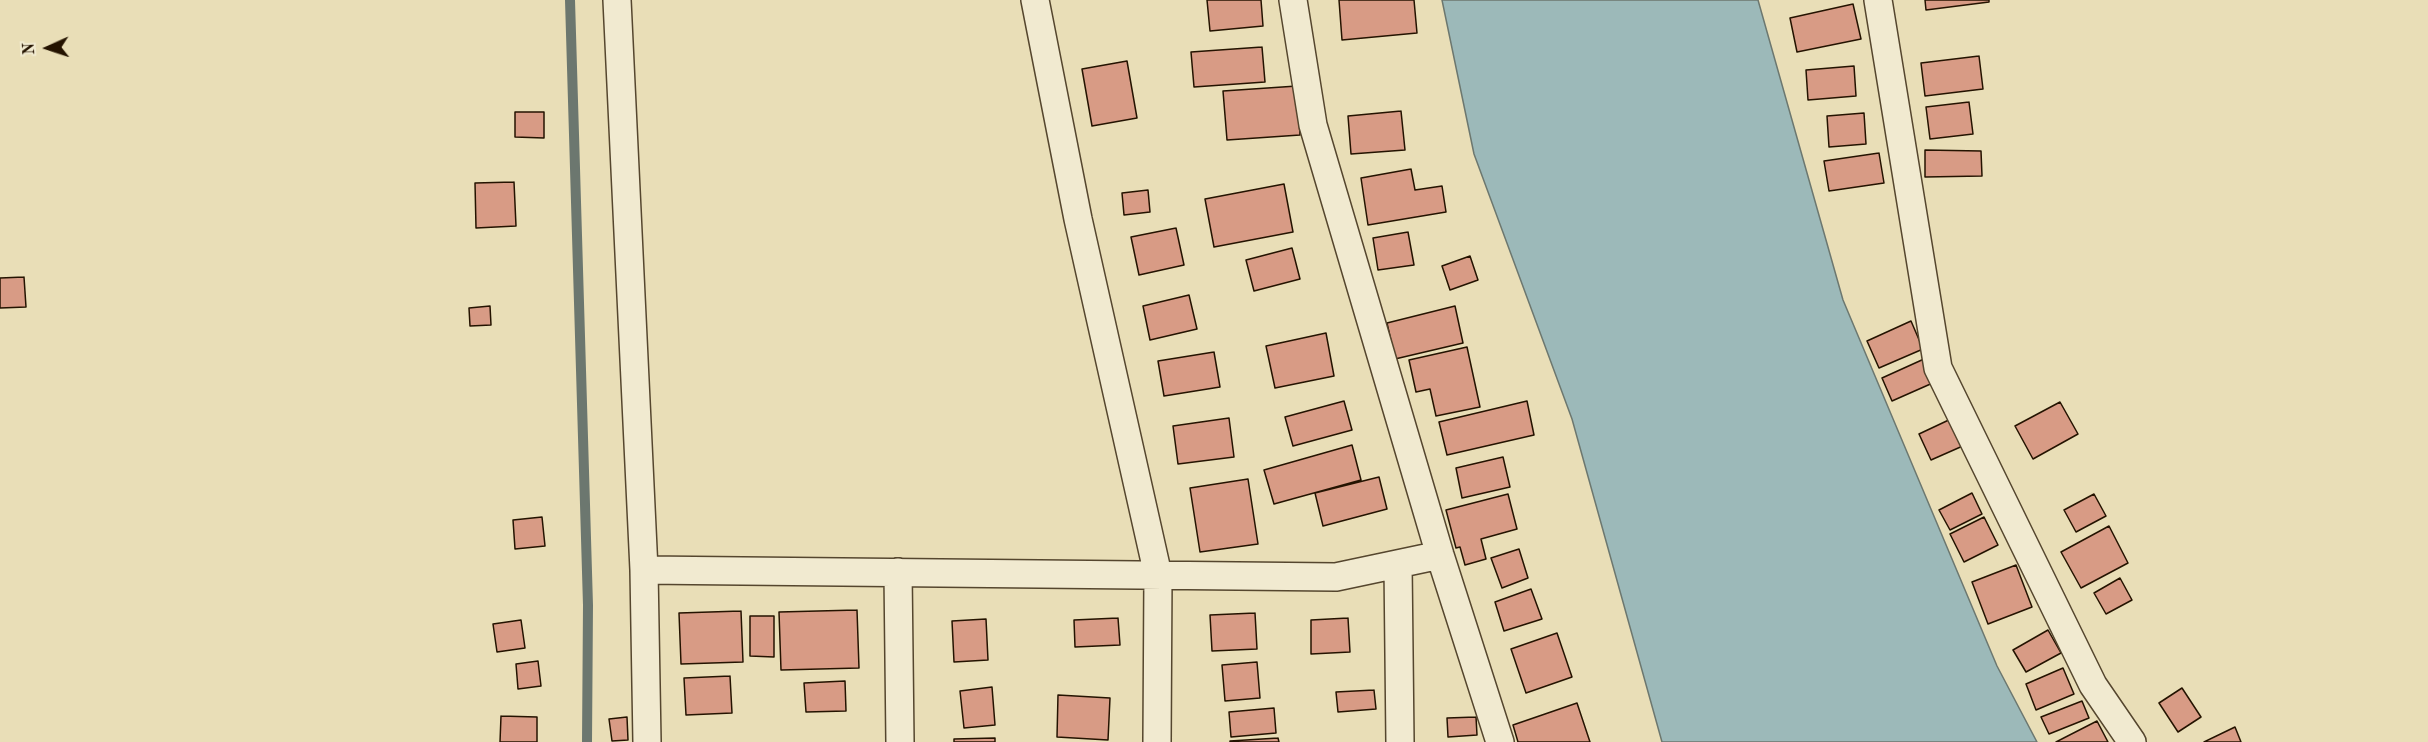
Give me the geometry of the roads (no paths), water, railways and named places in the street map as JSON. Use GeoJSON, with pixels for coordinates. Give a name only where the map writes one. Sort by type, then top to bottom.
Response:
{"type":"FeatureCollection","features":[{"type":"Feature","properties":{"kind":"street"},"geometry":{"type":"LineString","coordinates":[[616,0],[645,570],[647,742]]}},
{"type":"Feature","properties":{"kind":"street"},"geometry":{"type":"LineString","coordinates":[[1035,0],[1078,219],[1158,575],[1157,742]]}},
{"type":"Feature","properties":{"kind":"street"},"geometry":{"type":"LineString","coordinates":[[1293,0],[1313,125],[1440,555],[1500,742]]}},
{"type":"Feature","properties":{"kind":"street"},"geometry":{"type":"LineString","coordinates":[[1878,0],[1938,368],[2093,685],[2132,742]]}},
{"type":"Feature","properties":{"kind":"street"},"geometry":{"type":"LineString","coordinates":[[645,570],[1336,577],[1440,555]]}},
{"type":"Feature","properties":{"kind":"street"},"geometry":{"type":"LineString","coordinates":[[1398,564],[1400,742]]}},
{"type":"Feature","properties":{"kind":"street"},"geometry":{"type":"LineString","coordinates":[[898,572],[900,742]]}},
{"type":"Feature","properties":{"kind":"water"},"geometry":{"type":"Polygon","coordinates":[[[1442,0],[1758,0],[1843,300],[1997,666],[2037,742],[1662,742],[1572,419],[1474,154],[1442,0]]]}},
{"type":"Feature","properties":{"kind":"waterway"},"geometry":{"type":"LineString","coordinates":[[570,0],[588,605],[587,742]]}}]}
